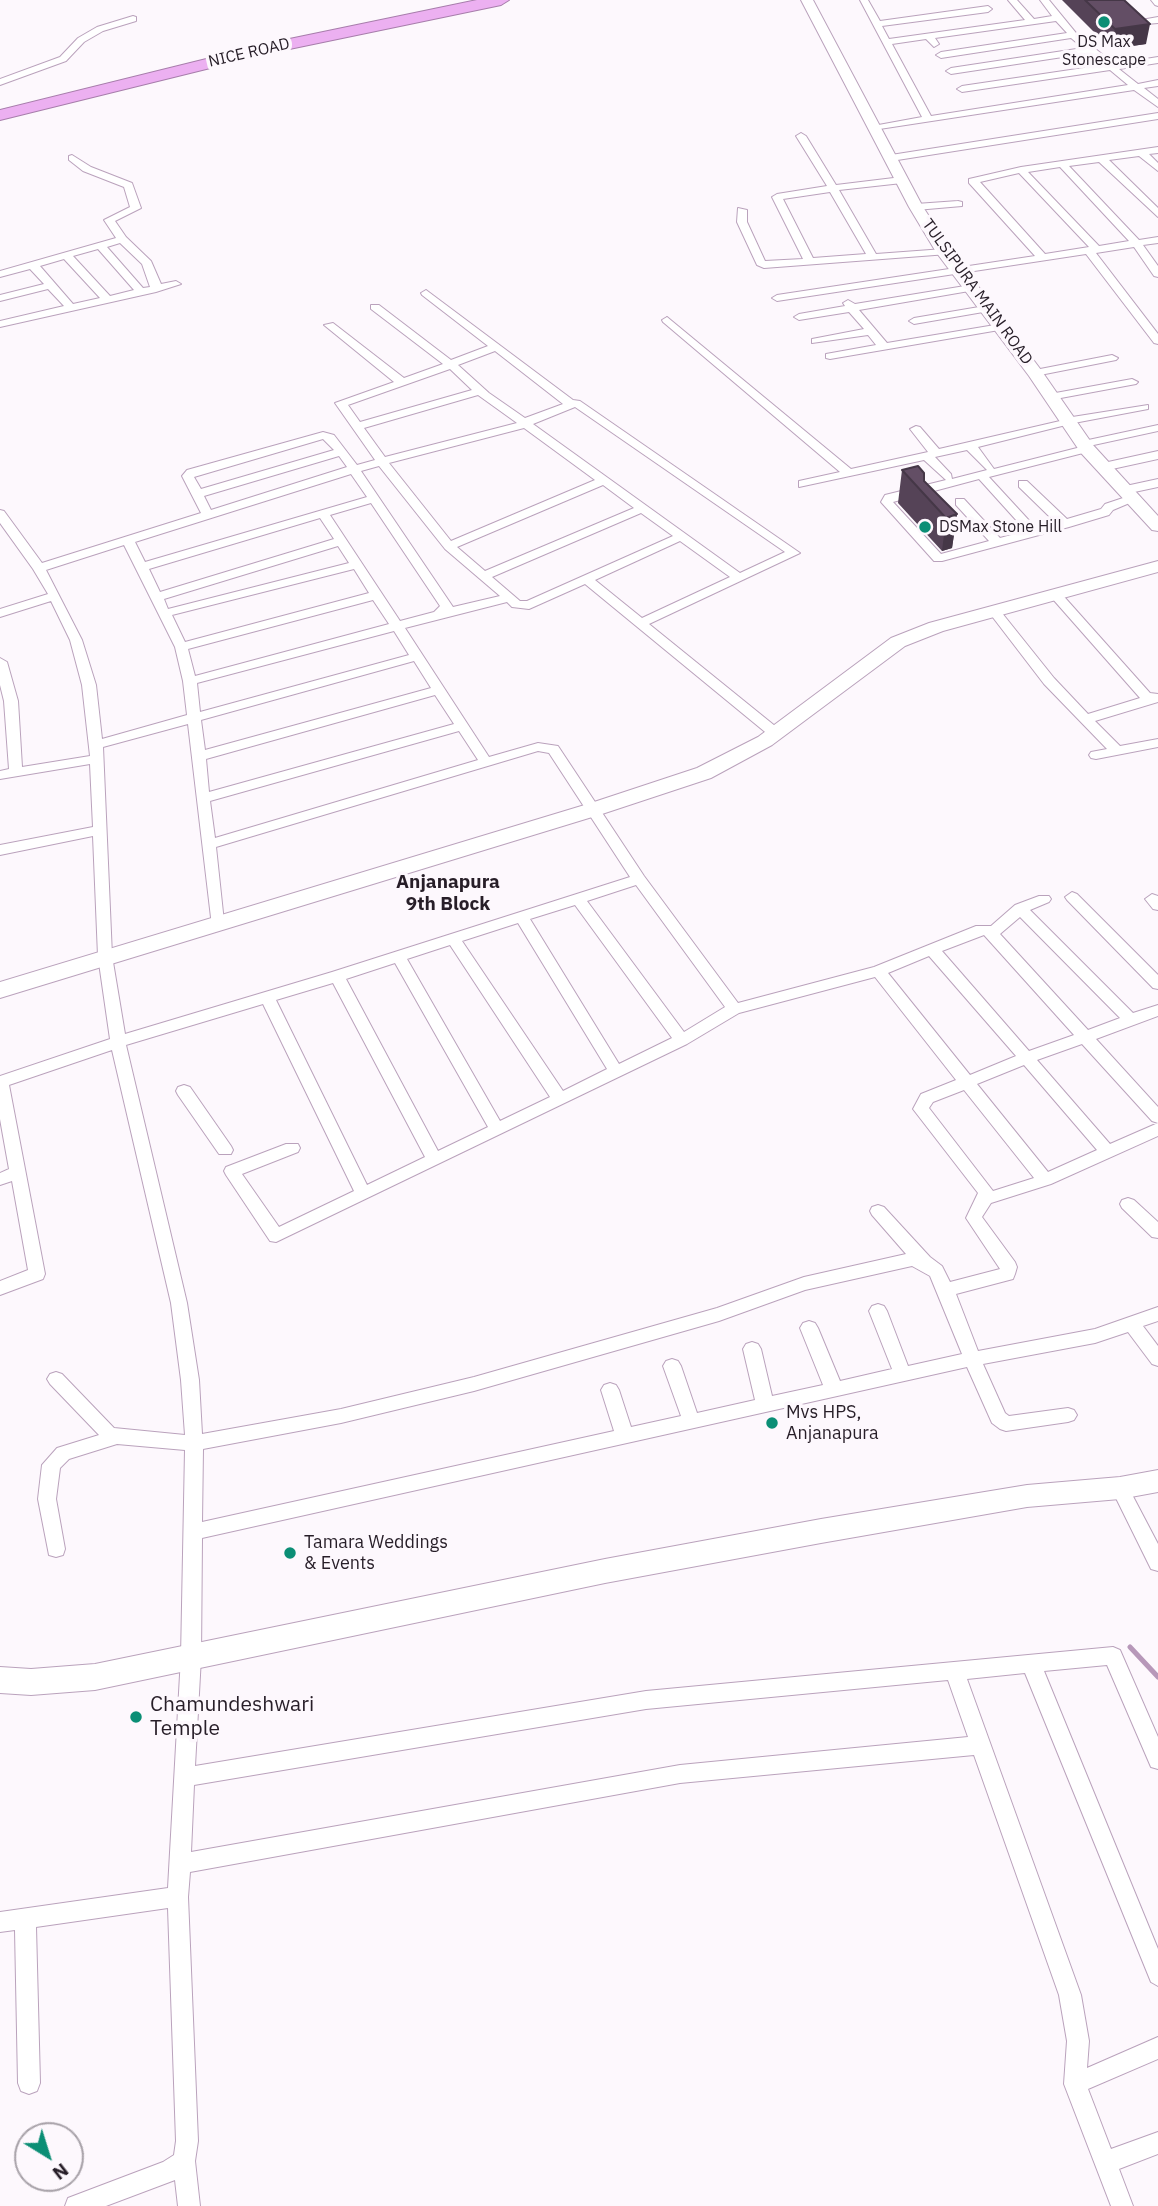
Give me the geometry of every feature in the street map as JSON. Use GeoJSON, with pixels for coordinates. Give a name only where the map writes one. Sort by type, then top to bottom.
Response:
{"type":"FeatureCollection","features":[{"type":"Feature","properties":{"kind":"highway","name":"NICE ROAD"},"geometry":{"type":"LineString","coordinates":[[0,103],[242,44],[448,0]]}},
{"type":"Feature","properties":{"kind":"highway","name":"NICE ROAD"},"geometry":{"type":"LineString","coordinates":[[0,115],[275,47],[501,0]]}},
{"type":"Feature","properties":{"kind":"street","name":"TULSIPURA MAIN ROAD"},"geometry":{"type":"LineString","coordinates":[[807,0],[916,207],[944,252],[1035,373],[1085,447],[1140,502],[1158,526]]}},
{"type":"Feature","properties":{"kind":"street"},"geometry":{"type":"LineString","coordinates":[[864,0],[929,119]]}},
{"type":"Feature","properties":{"kind":"street"},"geometry":{"type":"LineString","coordinates":[[981,0],[999,25]]}},
{"type":"Feature","properties":{"kind":"street"},"geometry":{"type":"LineString","coordinates":[[1012,0],[1031,21]]}},
{"type":"Feature","properties":{"kind":"street"},"geometry":{"type":"LineString","coordinates":[[1044,0],[1073,35],[1158,104]]}},
{"type":"Feature","properties":{"kind":"street"},"geometry":{"type":"LineString","coordinates":[[876,24],[988,9]]}},
{"type":"Feature","properties":{"kind":"street"},"geometry":{"type":"LineString","coordinates":[[886,42],[1058,18]]}},
{"type":"Feature","properties":{"kind":"street"},"geometry":{"type":"LineString","coordinates":[[0,82],[63,59],[81,40],[100,29],[133,19]]}},
{"type":"Feature","properties":{"kind":"street"},"geometry":{"type":"LineString","coordinates":[[1135,22],[1158,20]]}},
{"type":"Feature","properties":{"kind":"street"},"geometry":{"type":"LineString","coordinates":[[942,55],[1073,35]]}},
{"type":"Feature","properties":{"kind":"street"},"geometry":{"type":"LineString","coordinates":[[929,36],[977,111]]}},
{"type":"Feature","properties":{"kind":"street"},"geometry":{"type":"LineString","coordinates":[[951,71],[1090,50]]}},
{"type":"Feature","properties":{"kind":"street"},"geometry":{"type":"LineString","coordinates":[[962,89],[1158,60]]}},
{"type":"Feature","properties":{"kind":"street"},"geometry":{"type":"LineString","coordinates":[[876,128],[1158,83]]}},
{"type":"Feature","properties":{"kind":"street"},"geometry":{"type":"LineString","coordinates":[[891,158],[1156,119]]}},
{"type":"Feature","properties":{"kind":"street"},"geometry":{"type":"LineString","coordinates":[[801,136],[873,257]]}},
{"type":"Feature","properties":{"kind":"street"},"geometry":{"type":"LineString","coordinates":[[1043,258],[973,181],[980,177],[1021,170],[1158,150]]}},
{"type":"Feature","properties":{"kind":"street"},"geometry":{"type":"LineString","coordinates":[[1142,152],[1158,168]]}},
{"type":"Feature","properties":{"kind":"street"},"geometry":{"type":"LineString","coordinates":[[72,158],[87,169],[128,185],[136,208],[109,220],[122,239],[147,264],[155,279],[156,289]]}},
{"type":"Feature","properties":{"kind":"street"},"geometry":{"type":"LineString","coordinates":[[1102,159],[1158,214]]}},
{"type":"Feature","properties":{"kind":"street"},"geometry":{"type":"LineString","coordinates":[[1062,164],[1138,244],[1158,274]]}},
{"type":"Feature","properties":{"kind":"street"},"geometry":{"type":"LineString","coordinates":[[1021,170],[1093,251],[1158,341]]}},
{"type":"Feature","properties":{"kind":"street"},"geometry":{"type":"LineString","coordinates":[[809,261],[777,197],[902,180]]}},
{"type":"Feature","properties":{"kind":"street"},"geometry":{"type":"LineString","coordinates":[[916,207],[958,204]]}},
{"type":"Feature","properties":{"kind":"street"},"geometry":{"type":"LineString","coordinates":[[742,210],[742,222],[761,263],[770,265],[944,252]]}},
{"type":"Feature","properties":{"kind":"street"},"geometry":{"type":"LineString","coordinates":[[0,274],[122,239]]}},
{"type":"Feature","properties":{"kind":"street"},"geometry":{"type":"LineString","coordinates":[[777,298],[1158,240]]}},
{"type":"Feature","properties":{"kind":"street"},"geometry":{"type":"LineString","coordinates":[[101,246],[141,292]]}},
{"type":"Feature","properties":{"kind":"street"},"geometry":{"type":"LineString","coordinates":[[66,255],[108,300]]}},
{"type":"Feature","properties":{"kind":"street"},"geometry":{"type":"LineString","coordinates":[[33,265],[71,308]]}},
{"type":"Feature","properties":{"kind":"street"},"geometry":{"type":"LineString","coordinates":[[0,324],[176,284]]}},
{"type":"Feature","properties":{"kind":"street"},"geometry":{"type":"LineString","coordinates":[[0,298],[51,285]]}},
{"type":"Feature","properties":{"kind":"street"},"geometry":{"type":"LineString","coordinates":[[799,317],[971,288]]}},
{"type":"Feature","properties":{"kind":"street"},"geometry":{"type":"LineString","coordinates":[[839,289],[884,347]]}},
{"type":"Feature","properties":{"kind":"street"},"geometry":{"type":"LineString","coordinates":[[426,293],[571,404]]}},
{"type":"Feature","properties":{"kind":"street"},"geometry":{"type":"LineString","coordinates":[[375,307],[450,364],[480,391],[738,577]]}},
{"type":"Feature","properties":{"kind":"street"},"geometry":{"type":"LineString","coordinates":[[914,321],[985,309]]}},
{"type":"Feature","properties":{"kind":"street"},"geometry":{"type":"LineString","coordinates":[[1141,320],[1158,316]]}},
{"type":"Feature","properties":{"kind":"street"},"geometry":{"type":"LineString","coordinates":[[667,320],[848,473]]}},
{"type":"Feature","properties":{"kind":"street"},"geometry":{"type":"LineString","coordinates":[[328,325],[402,382]]}},
{"type":"Feature","properties":{"kind":"street"},"geometry":{"type":"LineString","coordinates":[[830,356],[1001,327]]}},
{"type":"Feature","properties":{"kind":"street"},"geometry":{"type":"LineString","coordinates":[[816,341],[871,331]]}},
{"type":"Feature","properties":{"kind":"street"},"geometry":{"type":"LineString","coordinates":[[495,347],[443,369],[341,403],[382,462],[449,547],[516,604],[529,605],[682,536]]}},
{"type":"Feature","properties":{"kind":"street"},"geometry":{"type":"LineString","coordinates":[[1035,373],[1112,358]]}},
{"type":"Feature","properties":{"kind":"street"},"geometry":{"type":"LineString","coordinates":[[1050,397],[1132,382]]}},
{"type":"Feature","properties":{"kind":"street"},"geometry":{"type":"LineString","coordinates":[[356,427],[480,391]]}},
{"type":"Feature","properties":{"kind":"street"},"geometry":{"type":"LineString","coordinates":[[39,568],[354,469],[527,424],[529,420],[571,404],[580,405],[792,550],[791,556],[738,577],[641,623]]}},
{"type":"Feature","properties":{"kind":"street"},"geometry":{"type":"LineString","coordinates":[[803,484],[1067,422],[1144,407]]}},
{"type":"Feature","properties":{"kind":"street"},"geometry":{"type":"LineString","coordinates":[[1158,428],[985,471],[887,501],[936,557],[961,546],[997,542],[1034,533],[1105,512],[1109,507],[1140,502],[1158,484]]}},
{"type":"Feature","properties":{"kind":"street"},"geometry":{"type":"LineString","coordinates":[[916,429],[947,477]]}},
{"type":"Feature","properties":{"kind":"street"},"geometry":{"type":"LineString","coordinates":[[208,515],[188,475],[191,473],[317,436],[330,437],[375,498],[447,607],[443,613]]}},
{"type":"Feature","properties":{"kind":"street"},"geometry":{"type":"LineString","coordinates":[[970,445],[985,471],[1034,533]]}},
{"type":"Feature","properties":{"kind":"street"},"geometry":{"type":"LineString","coordinates":[[197,494],[341,452]]}},
{"type":"Feature","properties":{"kind":"street"},"geometry":{"type":"LineString","coordinates":[[1103,467],[1158,455]]}},
{"type":"Feature","properties":{"kind":"street"},"geometry":{"type":"LineString","coordinates":[[449,547],[604,480]]}},
{"type":"Feature","properties":{"kind":"street"},"geometry":{"type":"LineString","coordinates":[[1023,484],[1065,524]]}},
{"type":"Feature","properties":{"kind":"street"},"geometry":{"type":"LineString","coordinates":[[143,567],[375,498]]}},
{"type":"Feature","properties":{"kind":"street"},"geometry":{"type":"LineString","coordinates":[[960,502],[997,542]]}},
{"type":"Feature","properties":{"kind":"street"},"geometry":{"type":"LineString","coordinates":[[483,576],[643,508]]}},
{"type":"Feature","properties":{"kind":"street"},"geometry":{"type":"LineString","coordinates":[[323,513],[486,762]]}},
{"type":"Feature","properties":{"kind":"street"},"geometry":{"type":"LineString","coordinates":[[0,514],[39,568],[55,596],[76,640],[89,685],[96,752],[105,957],[118,1042],[178,1303],[190,1380],[194,1443],[191,1657],[178,1897],[187,2141],[184,2161],[189,2206]]}},
{"type":"Feature","properties":{"kind":"street"},"geometry":{"type":"LineString","coordinates":[[128,540],[181,647],[190,681],[218,922]]}},
{"type":"Feature","properties":{"kind":"street"},"geometry":{"type":"LineString","coordinates":[[158,597],[341,541]]}},
{"type":"Feature","properties":{"kind":"street"},"geometry":{"type":"LineString","coordinates":[[166,613],[356,565]]}},
{"type":"Feature","properties":{"kind":"street"},"geometry":{"type":"LineString","coordinates":[[0,990],[596,809],[704,773],[775,733],[898,642],[936,627],[1158,566]]}},
{"type":"Feature","properties":{"kind":"street"},"geometry":{"type":"LineString","coordinates":[[586,579],[775,733]]}},
{"type":"Feature","properties":{"kind":"street"},"geometry":{"type":"LineString","coordinates":[[1055,594],[1154,699],[1086,719]]}},
{"type":"Feature","properties":{"kind":"street"},"geometry":{"type":"LineString","coordinates":[[181,647],[376,595]]}},
{"type":"Feature","properties":{"kind":"street"},"geometry":{"type":"LineString","coordinates":[[0,613],[55,596]]}},
{"type":"Feature","properties":{"kind":"street"},"geometry":{"type":"LineString","coordinates":[[190,681],[443,613],[509,598]]}},
{"type":"Feature","properties":{"kind":"street"},"geometry":{"type":"LineString","coordinates":[[994,611],[1049,681],[1116,750]]}},
{"type":"Feature","properties":{"kind":"street"},"geometry":{"type":"LineString","coordinates":[[0,775],[96,752],[196,719],[415,657]]}},
{"type":"Feature","properties":{"kind":"street"},"geometry":{"type":"LineString","coordinates":[[0,662],[11,701],[16,772]]}},
{"type":"Feature","properties":{"kind":"street"},"geometry":{"type":"LineString","coordinates":[[199,756],[438,690]]}},
{"type":"Feature","properties":{"kind":"street"},"geometry":{"type":"LineString","coordinates":[[203,798],[462,726]]}},
{"type":"Feature","properties":{"kind":"street"},"geometry":{"type":"LineString","coordinates":[[1096,755],[1158,743]]}},
{"type":"Feature","properties":{"kind":"street"},"geometry":{"type":"LineString","coordinates":[[209,844],[538,747],[553,749],[596,809],[639,879],[734,1009]]}},
{"type":"Feature","properties":{"kind":"street"},"geometry":{"type":"LineString","coordinates":[[0,850],[100,830]]}},
{"type":"Feature","properties":{"kind":"street"},"geometry":{"type":"LineString","coordinates":[[0,1288],[37,1274],[0,1082],[118,1042],[454,940],[639,879]]}},
{"type":"Feature","properties":{"kind":"street"},"geometry":{"type":"LineString","coordinates":[[1072,897],[1158,984]]}},
{"type":"Feature","properties":{"kind":"street"},"geometry":{"type":"LineString","coordinates":[[992,933],[1020,909],[1044,898]]}},
{"type":"Feature","properties":{"kind":"street"},"geometry":{"type":"LineString","coordinates":[[579,900],[682,1040]]}},
{"type":"Feature","properties":{"kind":"street"},"geometry":{"type":"LineString","coordinates":[[1020,909],[1130,1019]]}},
{"type":"Feature","properties":{"kind":"street"},"geometry":{"type":"LineString","coordinates":[[522,918],[616,1071]]}},
{"type":"Feature","properties":{"kind":"street"},"geometry":{"type":"LineString","coordinates":[[292,1148],[232,1171],[276,1236],[682,1040],[734,1009],[878,971],[981,930],[992,933],[1158,1117]]}},
{"type":"Feature","properties":{"kind":"street"},"geometry":{"type":"LineString","coordinates":[[454,940],[560,1098]]}},
{"type":"Feature","properties":{"kind":"street"},"geometry":{"type":"LineString","coordinates":[[933,951],[1109,1153]]}},
{"type":"Feature","properties":{"kind":"street"},"geometry":{"type":"LineString","coordinates":[[399,957],[497,1129]]}},
{"type":"Feature","properties":{"kind":"street"},"geometry":{"type":"LineString","coordinates":[[878,971],[1045,1180]]}},
{"type":"Feature","properties":{"kind":"street"},"geometry":{"type":"LineString","coordinates":[[337,976],[434,1158]]}},
{"type":"Feature","properties":{"kind":"street"},"geometry":{"type":"LineString","coordinates":[[267,997],[363,1194]]}},
{"type":"Feature","properties":{"kind":"street"},"geometry":{"type":"LineString","coordinates":[[987,1197],[921,1110],[927,1098],[1158,1010]]}},
{"type":"Feature","properties":{"kind":"street"},"geometry":{"type":"LineString","coordinates":[[184,1091],[225,1150]]}},
{"type":"Feature","properties":{"kind":"street"},"geometry":{"type":"LineString","coordinates":[[946,1290],[1007,1275],[1010,1270],[974,1217],[976,1210],[987,1197],[997,1197],[1045,1180],[1158,1129]]}},
{"type":"Feature","properties":{"kind":"street"},"geometry":{"type":"LineString","coordinates":[[0,1180],[17,1173]]}},
{"type":"Feature","properties":{"kind":"street"},"geometry":{"type":"LineString","coordinates":[[1128,1204],[1158,1233]]}},
{"type":"Feature","properties":{"kind":"street"},"geometry":{"type":"LineString","coordinates":[[878,1211],[924,1262],[936,1271],[998,1418],[1006,1424],[1068,1415]]}},
{"type":"Feature","properties":{"kind":"street"},"geometry":{"type":"LineString","coordinates":[[56,1379],[108,1433],[117,1437],[194,1443],[341,1416],[461,1387],[719,1314],[804,1284],[912,1259],[924,1262]]}},
{"type":"Feature","properties":{"kind":"street"},"geometry":{"type":"LineString","coordinates":[[878,1311],[903,1374]]}},
{"type":"Feature","properties":{"kind":"street"},"geometry":{"type":"LineString","coordinates":[[193,1532],[972,1359],[1095,1336],[1158,1314]]}},
{"type":"Feature","properties":{"kind":"street"},"geometry":{"type":"LineString","coordinates":[[1132,1324],[1158,1359]]}},
{"type":"Feature","properties":{"kind":"street"},"geometry":{"type":"LineString","coordinates":[[809,1328],[834,1390]]}},
{"type":"Feature","properties":{"kind":"street"},"geometry":{"type":"LineString","coordinates":[[752,1349],[765,1405]]}},
{"type":"Feature","properties":{"kind":"street"},"geometry":{"type":"LineString","coordinates":[[672,1366],[691,1422]]}},
{"type":"Feature","properties":{"kind":"street"},"geometry":{"type":"LineString","coordinates":[[610,1390],[625,1436]]}},
{"type":"Feature","properties":{"kind":"street"},"geometry":{"type":"LineString","coordinates":[[56,1549],[47,1499],[51,1465],[63,1453],[117,1437]]}},
{"type":"Feature","properties":{"kind":"street"},"geometry":{"type":"LineString","coordinates":[[0,1680],[31,1682],[94,1677],[605,1571],[1027,1496],[1120,1488],[1158,1480]]}},
{"type":"Feature","properties":{"kind":"street"},"geometry":{"type":"LineString","coordinates":[[1120,1488],[1158,1563]]}},
{"type":"Feature","properties":{"kind":"street"},"geometry":{"type":"LineString","coordinates":[[185,1777],[646,1700],[1113,1656],[1158,1760]]}},
{"type":"Feature","properties":{"kind":"street"},"geometry":{"type":"LineString","coordinates":[[1031,1664],[1158,1975]]}},
{"type":"Feature","properties":{"kind":"street"},"geometry":{"type":"LineString","coordinates":[[955,1672],[1070,1995],[1078,2041],[1075,2084],[1122,2206]]}},
{"type":"Feature","properties":{"kind":"street"},"geometry":{"type":"LineString","coordinates":[[179,1864],[680,1774],[979,1745]]}},
{"type":"Feature","properties":{"kind":"street"},"geometry":{"type":"LineString","coordinates":[[0,1922],[178,1897]]}},
{"type":"Feature","properties":{"kind":"street"},"geometry":{"type":"LineString","coordinates":[[25,1918],[29,2083]]}},
{"type":"Feature","properties":{"kind":"street"},"geometry":{"type":"LineString","coordinates":[[1075,2084],[1158,2048]]}},
{"type":"Feature","properties":{"kind":"street"},"geometry":{"type":"LineString","coordinates":[[1104,2163],[1158,2143]]}},
{"type":"Feature","properties":{"kind":"street"},"geometry":{"type":"LineString","coordinates":[[76,2206],[170,2171],[184,2161]]}},
{"type":"Feature","properties":{"kind":"building"},"geometry":{"type":"Polygon","coordinates":[[[1085,0],[1124,0],[1150,24],[1115,29],[1085,0]]]}},
{"type":"Feature","properties":{"kind":"building"},"geometry":{"type":"Polygon","coordinates":[[[918,466],[924,473],[924,481],[957,514],[946,518],[902,470],[918,466]]]}},
{"type":"Feature","properties":{"kind":"waterway"},"geometry":{"type":"LineString","coordinates":[[1130,1647],[1158,1677]]}},
{"type":"Feature","properties":{"kind":"place","name":"DS Max Stonescape"},"geometry":{"type":"Point","coordinates":[1104,22]}},
{"type":"Feature","properties":{"kind":"place","name":"DSMax Stone Hill"},"geometry":{"type":"Point","coordinates":[925,527]}},
{"type":"Feature","properties":{"kind":"place","name":"Mvs HPS, Anjanapura"},"geometry":{"type":"Point","coordinates":[772,1423]}},
{"type":"Feature","properties":{"kind":"place","name":"Tamara Weddings & Events"},"geometry":{"type":"Point","coordinates":[290,1553]}},
{"type":"Feature","properties":{"kind":"place","name":"Chamundeshwari Temple"},"geometry":{"type":"Point","coordinates":[136,1717]}},
{"type":"Feature","properties":{"kind":"district","name":"Anjanapura 9th Block"},"geometry":{"type":"Point","coordinates":[448,894]}}]}
